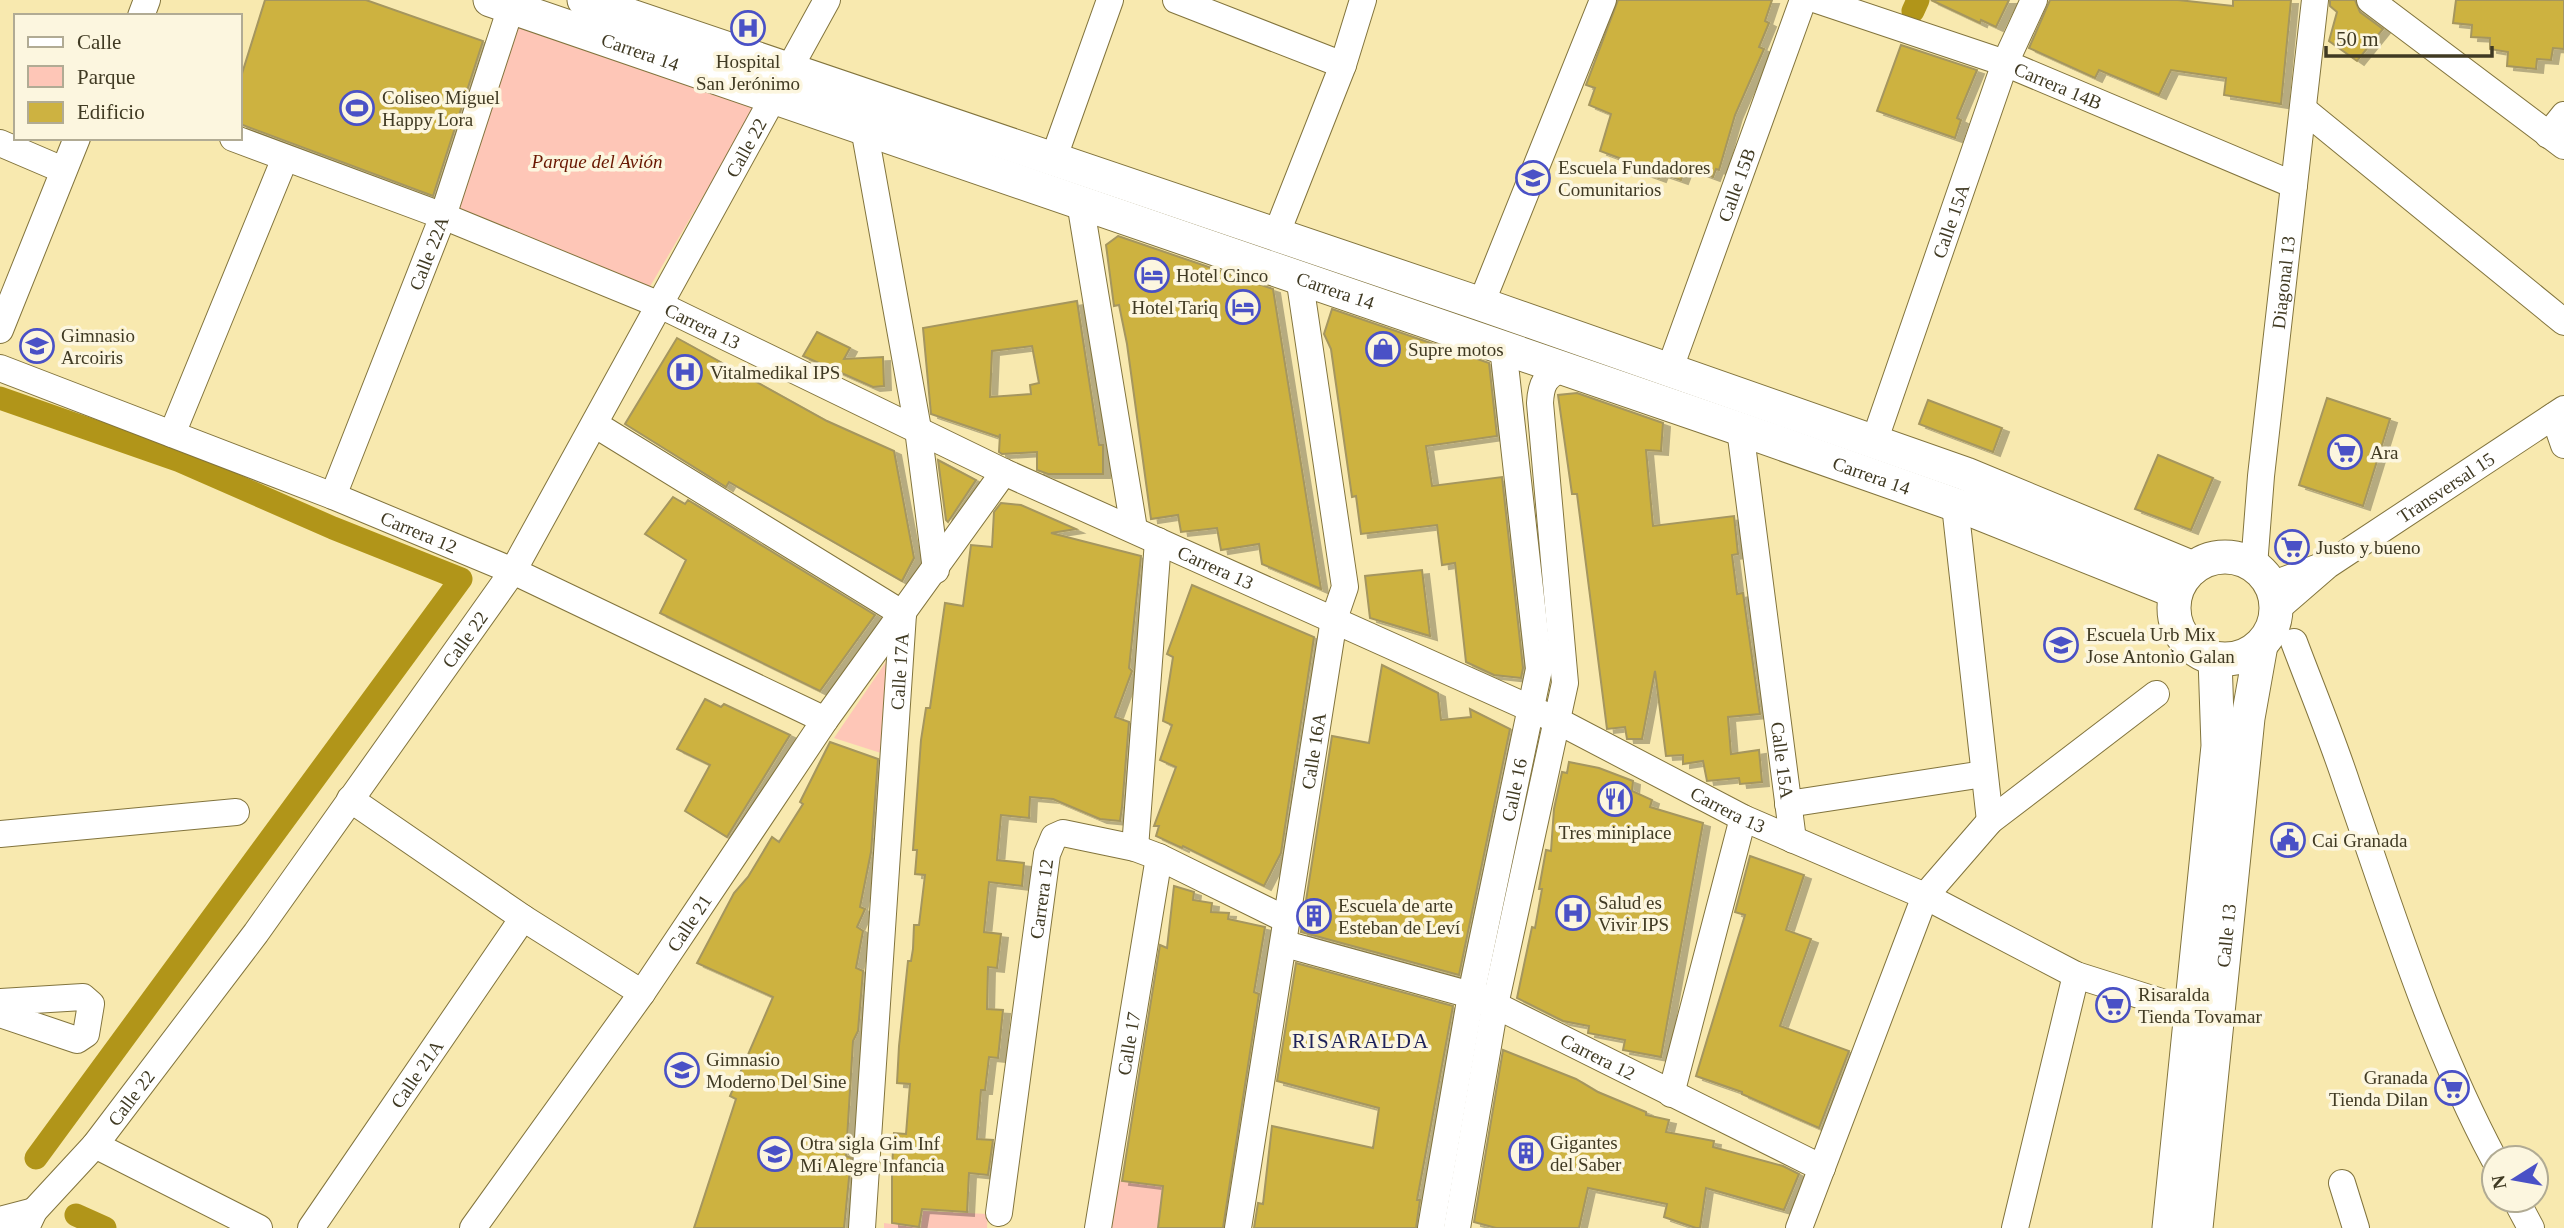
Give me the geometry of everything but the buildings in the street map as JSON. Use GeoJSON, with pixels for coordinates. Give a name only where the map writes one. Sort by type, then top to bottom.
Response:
{"type":"FeatureCollection","features":[{"type":"Feature","properties":{"kind":"main road","name":"Carrera 14"},"geometry":{"type":"LineString","coordinates":[[584,0],[783,84],[864,128],[1299,275],[1955,505],[2185,580]]}},
{"type":"Feature","properties":{"kind":"main road","name":"Carrera 14"},"geometry":{"type":"LineString","coordinates":[[500,4],[1053,160],[1481,304],[2050,507],[2185,580]]}},
{"type":"Feature","properties":{"kind":"main road"},"geometry":{"type":"LineString","coordinates":[[2223,557],[2267,587],[2274,623],[2261,645],[2234,659],[2215,659],[2200,653],[2180,634],[2174,606],[2185,580],[2207,560],[2223,557]]}},
{"type":"Feature","properties":{"kind":"main road","name":"Calle 13"},"geometry":{"type":"LineString","coordinates":[[2196,1228],[2248,718],[2261,645]]}},
{"type":"Feature","properties":{"kind":"main road","name":"Calle 13"},"geometry":{"type":"LineString","coordinates":[[2169,1228],[2218,746],[2215,659]]}},
{"type":"Feature","properties":{"kind":"street","name":"Calle 22"},"geometry":{"type":"LineString","coordinates":[[30,1219],[95,1145],[256,933],[513,571],[596,425],[827,0]]}},
{"type":"Feature","properties":{"kind":"street"},"geometry":{"type":"LineString","coordinates":[[1053,160],[1110,0]]}},
{"type":"Feature","properties":{"kind":"street"},"geometry":{"type":"LineString","coordinates":[[1175,0],[1343,65]]}},
{"type":"Feature","properties":{"kind":"street"},"geometry":{"type":"LineString","coordinates":[[1276,235],[1343,65],[1363,0]]}},
{"type":"Feature","properties":{"kind":"street"},"geometry":{"type":"LineString","coordinates":[[1481,304],[1603,0]]}},
{"type":"Feature","properties":{"kind":"street","name":"Calle 15B"},"geometry":{"type":"LineString","coordinates":[[1669,371],[1804,0]]}},
{"type":"Feature","properties":{"kind":"street","name":"Carrera 14B"},"geometry":{"type":"LineString","coordinates":[[1817,0],[2005,63],[2294,185]]}},
{"type":"Feature","properties":{"kind":"street","name":"Calle 15A"},"geometry":{"type":"LineString","coordinates":[[1874,442],[2005,63],[2034,0]]}},
{"type":"Feature","properties":{"kind":"street","name":"Diagonal 13"},"geometry":{"type":"LineString","coordinates":[[2267,587],[2294,185],[2315,0]]}},
{"type":"Feature","properties":{"kind":"street"},"geometry":{"type":"LineString","coordinates":[[2370,0],[2559,132]]}},
{"type":"Feature","properties":{"kind":"street","name":"Calle 22A"},"geometry":{"type":"LineString","coordinates":[[333,496],[443,216],[500,4]]}},
{"type":"Feature","properties":{"kind":"street"},"geometry":{"type":"LineString","coordinates":[[2303,109],[2564,322]]}},
{"type":"Feature","properties":{"kind":"street"},"geometry":{"type":"LineString","coordinates":[[864,128],[918,429],[936,570]]}},
{"type":"Feature","properties":{"kind":"street"},"geometry":{"type":"LineString","coordinates":[[0,330],[76,140]]}},
{"type":"Feature","properties":{"kind":"street","name":"Carrera 13"},"geometry":{"type":"LineString","coordinates":[[238,140],[443,216],[660,305],[1004,472],[1544,716],[1743,818],[1925,896],[2076,975],[2190,1011]]}},
{"type":"Feature","properties":{"kind":"street"},"geometry":{"type":"LineString","coordinates":[[0,144],[64,170]]}},
{"type":"Feature","properties":{"kind":"street"},"geometry":{"type":"LineString","coordinates":[[172,434],[285,158]]}},
{"type":"Feature","properties":{"kind":"street"},"geometry":{"type":"LineString","coordinates":[[1080,202],[1134,529]]}},
{"type":"Feature","properties":{"kind":"street","name":"Calle 16A"},"geometry":{"type":"LineString","coordinates":[[1238,1228],[1334,619],[1345,587],[1299,275]]}},
{"type":"Feature","properties":{"kind":"street","name":"Calle 16"},"geometry":{"type":"LineString","coordinates":[[1432,1228],[1544,716],[1503,347]]}},
{"type":"Feature","properties":{"kind":"street","name":"Carrera 12"},"geometry":{"type":"LineString","coordinates":[[0,368],[333,496],[513,571],[825,720]]}},
{"type":"Feature","properties":{"kind":"street","name":"Calle 16"},"geometry":{"type":"LineString","coordinates":[[1544,716],[1564,683],[1540,403],[1541,387],[1545,380],[1549,374],[1563,368]]}},
{"type":"Feature","properties":{"kind":"street"},"geometry":{"type":"LineString","coordinates":[[2559,412],[2564,445]]}},
{"type":"Feature","properties":{"kind":"street","name":"Transversal 15"},"geometry":{"type":"LineString","coordinates":[[2267,587],[2328,565],[2559,412]]}},
{"type":"Feature","properties":{"kind":"street"},"geometry":{"type":"LineString","coordinates":[[596,425],[903,614]]}},
{"type":"Feature","properties":{"kind":"street","name":"Calle 15A"},"geometry":{"type":"LineString","coordinates":[[1740,429],[1793,840]]}},
{"type":"Feature","properties":{"kind":"street","name":"Calle 17A"},"geometry":{"type":"LineString","coordinates":[[862,1228],[903,614],[1004,472]]}},
{"type":"Feature","properties":{"kind":"street"},"geometry":{"type":"LineString","coordinates":[[1955,505],[1990,821]]}},
{"type":"Feature","properties":{"kind":"street","name":"Calle 17"},"geometry":{"type":"LineString","coordinates":[[1098,1228],[1147,853],[1158,541]]}},
{"type":"Feature","properties":{"kind":"street","name":"Calle 21"},"geometry":{"type":"LineString","coordinates":[[473,1228],[642,993],[825,720],[903,614]]}},
{"type":"Feature","properties":{"kind":"street"},"geometry":{"type":"LineString","coordinates":[[2294,642],[2347,784],[2406,956],[2469,1113],[2486,1144]]}},
{"type":"Feature","properties":{"kind":"street"},"geometry":{"type":"LineString","coordinates":[[1799,1228],[1925,896],[1990,821],[2156,694]]}},
{"type":"Feature","properties":{"kind":"street"},"geometry":{"type":"LineString","coordinates":[[1788,804],[1984,774]]}},
{"type":"Feature","properties":{"kind":"street"},"geometry":{"type":"LineString","coordinates":[[349,799],[523,918],[642,993]]}},
{"type":"Feature","properties":{"kind":"street"},"geometry":{"type":"LineString","coordinates":[[0,834],[236,812]]}},
{"type":"Feature","properties":{"kind":"street"},"geometry":{"type":"LineString","coordinates":[[1671,1094],[1743,818]]}},
{"type":"Feature","properties":{"kind":"street","name":"Carrera 12"},"geometry":{"type":"LineString","coordinates":[[999,1213],[1047,854],[1054,837],[1063,833],[1147,853],[1286,932],[1483,1000],[1822,1168]]}},
{"type":"Feature","properties":{"kind":"street","name":"Calle 21A"},"geometry":{"type":"LineString","coordinates":[[311,1228],[523,918]]}},
{"type":"Feature","properties":{"kind":"street"},"geometry":{"type":"LineString","coordinates":[[2015,1228],[2076,975]]}},
{"type":"Feature","properties":{"kind":"street"},"geometry":{"type":"LineString","coordinates":[[0,1002],[83,997],[91,1004],[86,1034],[77,1040],[0,1014]]}},
{"type":"Feature","properties":{"kind":"street","name":"Calle 16"},"geometry":{"type":"LineString","coordinates":[[1457,1228],[1483,1000]]}},
{"type":"Feature","properties":{"kind":"street"},"geometry":{"type":"LineString","coordinates":[[95,1145],[259,1228]]}},
{"type":"Feature","properties":{"kind":"street"},"geometry":{"type":"LineString","coordinates":[[2342,1183],[2356,1228]]}},
{"type":"Feature","properties":{"kind":"street"},"geometry":{"type":"LineString","coordinates":[[2199,1188],[2211,1228]]}},
{"type":"Feature","properties":{"kind":"street"},"geometry":{"type":"LineString","coordinates":[[0,1220],[30,1219]]}},
{"type":"Feature","properties":{"kind":"green space","name":"Parque del Avión"},"geometry":{"type":"Polygon","coordinates":[[[518,25],[755,108],[645,295],[455,209],[518,25]]]}},
{"type":"Feature","properties":{"kind":"green space"},"geometry":{"type":"Polygon","coordinates":[[[888,659],[884,754],[834,738],[888,659]]]}},
{"type":"Feature","properties":{"kind":"green space"},"geometry":{"type":"Polygon","coordinates":[[[1108,1179],[1163,1186],[1158,1228],[1100,1228],[1108,1179]]]}},
{"type":"Feature","properties":{"kind":"green space"},"geometry":{"type":"Polygon","coordinates":[[[923,1211],[988,1214],[987,1228],[921,1228],[923,1211]]]}},
{"type":"Feature","properties":{"kind":"green space"},"geometry":{"type":"Polygon","coordinates":[[[884,1223],[921,1228],[884,1228],[884,1223]]]}},
{"type":"Feature","properties":{"kind":"waterway"},"geometry":{"type":"LineString","coordinates":[[1913,11],[1918,0]]}},
{"type":"Feature","properties":{"kind":"waterway"},"geometry":{"type":"LineString","coordinates":[[0,398],[180,461],[333,528],[461,579],[36,1158]]}},
{"type":"Feature","properties":{"kind":"waterway"},"geometry":{"type":"LineString","coordinates":[[76,1215],[105,1228]]}},
{"type":"Feature","properties":{"kind":"place","name":"Hospital San Jerónimo"},"geometry":{"type":"Point","coordinates":[748,28]}},
{"type":"Feature","properties":{"kind":"place","name":"Coliseo Miguel Happy Lora"},"geometry":{"type":"Point","coordinates":[357,108]}},
{"type":"Feature","properties":{"kind":"place","name":"Escuela Fundadores Comunitarios"},"geometry":{"type":"Point","coordinates":[1533,178]}},
{"type":"Feature","properties":{"kind":"place","name":"Hotel Cinco"},"geometry":{"type":"Point","coordinates":[1152,275]}},
{"type":"Feature","properties":{"kind":"place","name":"Hotel Tariq"},"geometry":{"type":"Point","coordinates":[1243,307]}},
{"type":"Feature","properties":{"kind":"place","name":"Gimnasio Arcoiris"},"geometry":{"type":"Point","coordinates":[37,346]}},
{"type":"Feature","properties":{"kind":"place","name":"Supre motos"},"geometry":{"type":"Point","coordinates":[1383,349]}},
{"type":"Feature","properties":{"kind":"place","name":"Vitalmedikal IPS"},"geometry":{"type":"Point","coordinates":[685,372]}},
{"type":"Feature","properties":{"kind":"place","name":"Ara"},"geometry":{"type":"Point","coordinates":[2345,452]}},
{"type":"Feature","properties":{"kind":"place","name":"Justo y bueno"},"geometry":{"type":"Point","coordinates":[2292,547]}},
{"type":"Feature","properties":{"kind":"place","name":"Escuela Urb Mix Jose Antonio Galan"},"geometry":{"type":"Point","coordinates":[2061,645]}},
{"type":"Feature","properties":{"kind":"place","name":"Tres miniplace"},"geometry":{"type":"Point","coordinates":[1615,799]}},
{"type":"Feature","properties":{"kind":"place","name":"Cai Granada"},"geometry":{"type":"Point","coordinates":[2288,840]}},
{"type":"Feature","properties":{"kind":"place","name":"Salud es Vivir IPS"},"geometry":{"type":"Point","coordinates":[1573,913]}},
{"type":"Feature","properties":{"kind":"place","name":"Escuela de arte Esteban de Leví"},"geometry":{"type":"Point","coordinates":[1314,916]}},
{"type":"Feature","properties":{"kind":"place","name":"Risaralda Tienda Tovamar"},"geometry":{"type":"Point","coordinates":[2113,1005]}},
{"type":"Feature","properties":{"kind":"place","name":"Gimnasio Moderno Del Sine"},"geometry":{"type":"Point","coordinates":[682,1070]}},
{"type":"Feature","properties":{"kind":"place","name":"Granada Tienda Dilan"},"geometry":{"type":"Point","coordinates":[2452,1088]}},
{"type":"Feature","properties":{"kind":"place","name":"Gigantes del Saber"},"geometry":{"type":"Point","coordinates":[1526,1153]}},
{"type":"Feature","properties":{"kind":"place","name":"Otra sigla Gim Inf Mi Alegre Infancia"},"geometry":{"type":"Point","coordinates":[775,1154]}},
{"type":"Feature","properties":{"kind":"district","name":"RISARALDA"},"geometry":{"type":"Point","coordinates":[1361,1041]}}]}
